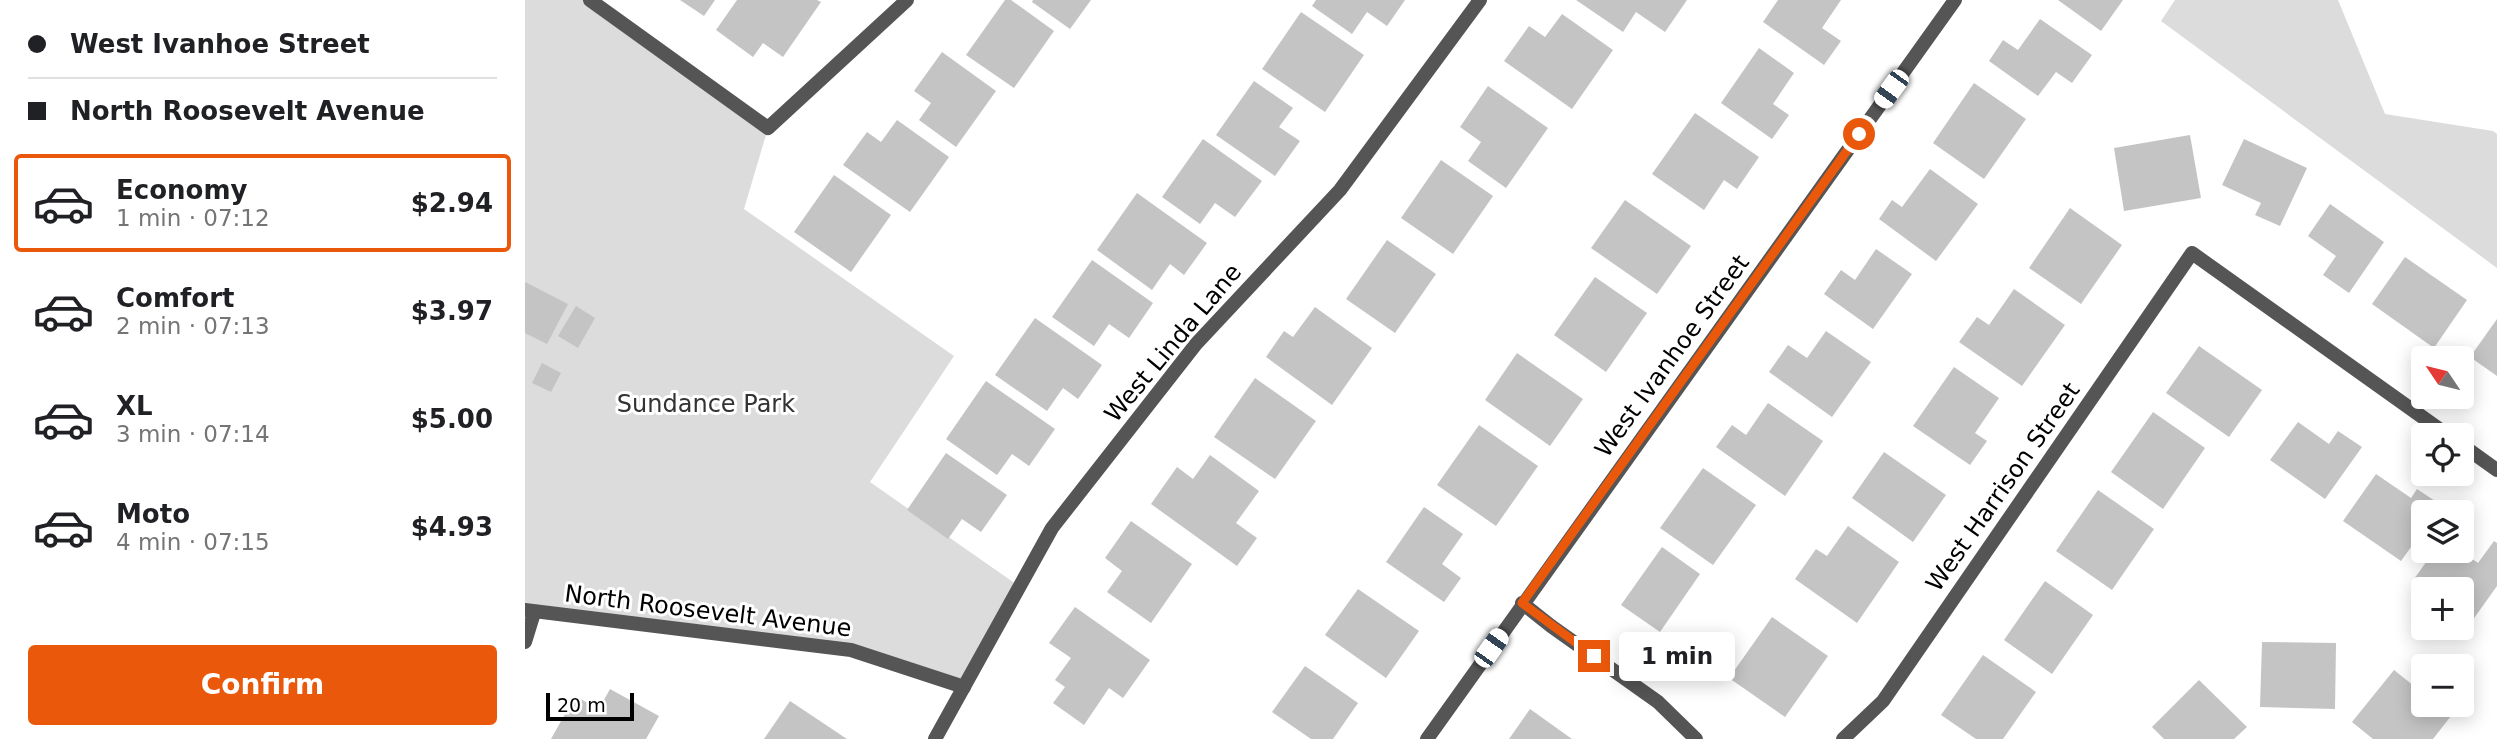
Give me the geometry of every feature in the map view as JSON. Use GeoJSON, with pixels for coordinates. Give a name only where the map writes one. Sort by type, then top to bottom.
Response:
{"type":"FeatureCollection","features":[{"type":"Feature","properties":{"kind":"street"},"geometry":{"type":"LineString","coordinates":[[590,0],[768,128],[907,0]]}},
{"type":"Feature","properties":{"kind":"street","name":"West Linda Lane"},"geometry":{"type":"LineString","coordinates":[[935,739],[1052,528],[1196,344],[1339,190],[1480,0]]}},
{"type":"Feature","properties":{"kind":"street","name":"West Ivanhoe Street"},"geometry":{"type":"LineString","coordinates":[[1427,739],[1955,0]]}},
{"type":"Feature","properties":{"kind":"street","name":"West Harrison Street"},"geometry":{"type":"LineString","coordinates":[[1843,739],[1883,701],[2192,253],[2431,423]]}},
{"type":"Feature","properties":{"kind":"street"},"geometry":{"type":"LineString","coordinates":[[2474,454],[2497,470]]}},
{"type":"Feature","properties":{"kind":"street"},"geometry":{"type":"LineString","coordinates":[[1522,603],[1658,702],[1696,739]]}},
{"type":"Feature","properties":{"kind":"street"},"geometry":{"type":"LineString","coordinates":[[525,642],[529,612]]}},
{"type":"Feature","properties":{"kind":"street","name":"North Roosevelt Avenue"},"geometry":{"type":"LineString","coordinates":[[529,612],[851,650],[964,687]]}},
{"type":"Feature","properties":{"kind":"green space","name":"Sundance Park"},"geometry":{"type":"Polygon","coordinates":[[[525,0],[590,0],[768,128],[744,209],[954,356],[870,482],[1020,587],[964,687],[851,650],[525,610],[525,0]]]}},
{"type":"Feature","properties":{"kind":"green space"},"geometry":{"type":"Polygon","coordinates":[[[2175,0],[2338,0],[2385,114],[2493,131],[2497,134],[2497,268],[2161,21],[2175,0]]]}},
{"type":"Feature","properties":{"kind":"building"},"geometry":{"type":"Polygon","coordinates":[[[680,0],[715,0],[704,16],[680,0]]]}},
{"type":"Feature","properties":{"kind":"building"},"geometry":{"type":"Polygon","coordinates":[[[737,0],[821,2],[783,57],[763,43],[753,57],[716,30],[737,0]]]}},
{"type":"Feature","properties":{"kind":"building"},"geometry":{"type":"Polygon","coordinates":[[[1005,0],[1011,0],[1054,31],[1014,88],[966,55],[1005,0]]]}},
{"type":"Feature","properties":{"kind":"building"},"geometry":{"type":"Polygon","coordinates":[[[1091,0],[1070,29],[1032,2],[1091,0]]]}},
{"type":"Feature","properties":{"kind":"building"},"geometry":{"type":"Polygon","coordinates":[[[1316,0],[1405,0],[1387,26],[1367,12],[1352,34],[1312,6],[1316,0]]]}},
{"type":"Feature","properties":{"kind":"building"},"geometry":{"type":"Polygon","coordinates":[[[1576,0],[1687,0],[1665,32],[1636,12],[1623,32],[1576,0]]]}},
{"type":"Feature","properties":{"kind":"building"},"geometry":{"type":"Polygon","coordinates":[[[1778,0],[1841,0],[1822,28],[1841,41],[1824,65],[1763,22],[1778,0]]]}},
{"type":"Feature","properties":{"kind":"building"},"geometry":{"type":"Polygon","coordinates":[[[2058,0],[2123,0],[2101,31],[2058,0]]]}},
{"type":"Feature","properties":{"kind":"building"},"geometry":{"type":"Polygon","coordinates":[[[1301,12],[1364,55],[1325,112],[1262,69],[1301,12]]]}},
{"type":"Feature","properties":{"kind":"building"},"geometry":{"type":"Polygon","coordinates":[[[1562,14],[1613,50],[1572,109],[1504,61],[1529,26],[1545,37],[1562,14]]]}},
{"type":"Feature","properties":{"kind":"building"},"geometry":{"type":"Polygon","coordinates":[[[2040,19],[2092,55],[2072,83],[2056,72],[2038,96],[1989,61],[2003,40],[2018,50],[2040,19]]]}},
{"type":"Feature","properties":{"kind":"building"},"geometry":{"type":"Polygon","coordinates":[[[1759,48],[1794,73],[1773,104],[1789,115],[1772,139],[1721,103],[1759,48]]]}},
{"type":"Feature","properties":{"kind":"building"},"geometry":{"type":"Polygon","coordinates":[[[942,52],[996,91],[956,147],[919,120],[931,103],[914,91],[942,52]]]}},
{"type":"Feature","properties":{"kind":"building"},"geometry":{"type":"Polygon","coordinates":[[[1254,81],[1293,108],[1279,127],[1300,141],[1275,176],[1216,135],[1254,81]]]}},
{"type":"Feature","properties":{"kind":"building"},"geometry":{"type":"Polygon","coordinates":[[[1974,83],[2026,119],[1984,179],[1933,143],[1974,83]]]}},
{"type":"Feature","properties":{"kind":"building"},"geometry":{"type":"Polygon","coordinates":[[[1488,86],[1548,128],[1506,188],[1468,161],[1481,142],[1460,127],[1488,86]]]}},
{"type":"Feature","properties":{"kind":"building"},"geometry":{"type":"Polygon","coordinates":[[[1695,113],[1759,157],[1737,189],[1724,180],[1704,210],[1652,174],[1695,113]]]}},
{"type":"Feature","properties":{"kind":"building"},"geometry":{"type":"Polygon","coordinates":[[[897,120],[949,157],[910,212],[843,165],[867,132],[881,142],[897,120]]]}},
{"type":"Feature","properties":{"kind":"building"},"geometry":{"type":"Polygon","coordinates":[[[2190,135],[2201,198],[2124,211],[2114,148],[2190,135]]]}},
{"type":"Feature","properties":{"kind":"building"},"geometry":{"type":"Polygon","coordinates":[[[1203,139],[1262,181],[1235,217],[1215,203],[1200,224],[1162,197],[1203,139]]]}},
{"type":"Feature","properties":{"kind":"building"},"geometry":{"type":"Polygon","coordinates":[[[2244,139],[2307,168],[2280,226],[2255,215],[2261,203],[2222,185],[2244,139]]]}},
{"type":"Feature","properties":{"kind":"building"},"geometry":{"type":"Polygon","coordinates":[[[1441,160],[1493,196],[1453,254],[1401,218],[1441,160]]]}},
{"type":"Feature","properties":{"kind":"building"},"geometry":{"type":"Polygon","coordinates":[[[1930,169],[1978,204],[1936,261],[1879,219],[1892,200],[1902,207],[1930,169]]]}},
{"type":"Feature","properties":{"kind":"building"},"geometry":{"type":"Polygon","coordinates":[[[834,175],[891,215],[851,272],[794,232],[834,175]]]}},
{"type":"Feature","properties":{"kind":"building"},"geometry":{"type":"Polygon","coordinates":[[[1137,193],[1207,243],[1184,275],[1170,264],[1152,290],[1097,250],[1137,193]]]}},
{"type":"Feature","properties":{"kind":"building"},"geometry":{"type":"Polygon","coordinates":[[[1625,200],[1691,246],[1657,294],[1591,248],[1625,200]]]}},
{"type":"Feature","properties":{"kind":"building"},"geometry":{"type":"Polygon","coordinates":[[[2330,204],[2384,242],[2349,293],[2323,275],[2336,256],[2308,236],[2330,204]]]}},
{"type":"Feature","properties":{"kind":"building"},"geometry":{"type":"Polygon","coordinates":[[[2070,208],[2122,245],[2081,304],[2029,268],[2070,208]]]}},
{"type":"Feature","properties":{"kind":"building"},"geometry":{"type":"Polygon","coordinates":[[[1387,240],[1436,274],[1395,333],[1346,299],[1387,240]]]}},
{"type":"Feature","properties":{"kind":"building"},"geometry":{"type":"Polygon","coordinates":[[[1876,249],[1912,274],[1873,329],[1824,294],[1841,270],[1855,280],[1876,249]]]}},
{"type":"Feature","properties":{"kind":"building"},"geometry":{"type":"Polygon","coordinates":[[[2405,257],[2467,300],[2435,346],[2431,346],[2372,304],[2405,257]]]}},
{"type":"Feature","properties":{"kind":"building"},"geometry":{"type":"Polygon","coordinates":[[[1092,260],[1153,303],[1129,338],[1109,324],[1094,346],[1052,317],[1092,260]]]}},
{"type":"Feature","properties":{"kind":"building"},"geometry":{"type":"Polygon","coordinates":[[[1595,277],[1647,313],[1606,372],[1554,335],[1595,277]]]}},
{"type":"Feature","properties":{"kind":"building"},"geometry":{"type":"Polygon","coordinates":[[[525,282],[568,304],[547,344],[525,333],[525,282]]]}},
{"type":"Feature","properties":{"kind":"building"},"geometry":{"type":"Polygon","coordinates":[[[2014,289],[2065,325],[2022,386],[1959,342],[1977,317],[1989,325],[2014,289]]]}},
{"type":"Feature","properties":{"kind":"building"},"geometry":{"type":"Polygon","coordinates":[[[576,306],[595,318],[578,348],[558,336],[576,306]]]}},
{"type":"Feature","properties":{"kind":"building"},"geometry":{"type":"Polygon","coordinates":[[[1315,307],[1372,348],[1332,405],[1266,357],[1284,331],[1293,337],[1315,307]]]}},
{"type":"Feature","properties":{"kind":"building"},"geometry":{"type":"Polygon","coordinates":[[[1035,318],[1102,365],[1078,399],[1063,388],[1047,411],[995,375],[1035,318]]]}},
{"type":"Feature","properties":{"kind":"building"},"geometry":{"type":"Polygon","coordinates":[[[2497,319],[2497,376],[2475,361],[2475,350],[2497,319]]]}},
{"type":"Feature","properties":{"kind":"building"},"geometry":{"type":"Polygon","coordinates":[[[1826,331],[1871,362],[1832,417],[1769,372],[1788,345],[1807,358],[1826,331]]]}},
{"type":"Feature","properties":{"kind":"building"},"geometry":{"type":"Polygon","coordinates":[[[2199,346],[2262,390],[2229,437],[2166,393],[2199,346]]]}},
{"type":"Feature","properties":{"kind":"building"},"geometry":{"type":"Polygon","coordinates":[[[1517,353],[1583,399],[1550,446],[1485,400],[1517,353]]]}},
{"type":"Feature","properties":{"kind":"building"},"geometry":{"type":"Polygon","coordinates":[[[542,363],[561,373],[551,392],[532,383],[542,363]]]}},
{"type":"Feature","properties":{"kind":"building"},"geometry":{"type":"Polygon","coordinates":[[[1954,367],[1999,398],[1975,433],[1987,441],[1970,465],[1913,426],[1954,367]]]}},
{"type":"Feature","properties":{"kind":"building"},"geometry":{"type":"Polygon","coordinates":[[[1255,378],[1316,421],[1275,479],[1214,437],[1255,378]]]}},
{"type":"Feature","properties":{"kind":"building"},"geometry":{"type":"Polygon","coordinates":[[[986,381],[1055,429],[1029,466],[1012,454],[997,475],[946,439],[986,381]]]}},
{"type":"Feature","properties":{"kind":"building"},"geometry":{"type":"Polygon","coordinates":[[[1768,403],[1823,441],[1785,496],[1716,447],[1732,425],[1746,435],[1768,403]]]}},
{"type":"Feature","properties":{"kind":"building"},"geometry":{"type":"Polygon","coordinates":[[[2153,412],[2205,448],[2163,509],[2111,472],[2153,412]]]}},
{"type":"Feature","properties":{"kind":"building"},"geometry":{"type":"Polygon","coordinates":[[[2298,422],[2329,444],[2338,431],[2362,447],[2325,499],[2270,460],[2298,422]]]}},
{"type":"Feature","properties":{"kind":"building"},"geometry":{"type":"Polygon","coordinates":[[[1479,425],[1538,466],[1496,526],[1437,485],[1479,425]]]}},
{"type":"Feature","properties":{"kind":"building"},"geometry":{"type":"Polygon","coordinates":[[[1884,452],[1946,495],[1913,542],[1852,498],[1884,452]]]}},
{"type":"Feature","properties":{"kind":"building"},"geometry":{"type":"Polygon","coordinates":[[[946,453],[1007,495],[981,532],[962,519],[948,539],[907,510],[946,453]]]}},
{"type":"Feature","properties":{"kind":"building"},"geometry":{"type":"Polygon","coordinates":[[[1210,455],[1259,491],[1236,523],[1257,538],[1237,566],[1151,504],[1177,467],[1193,479],[1210,455]]]}},
{"type":"Feature","properties":{"kind":"building"},"geometry":{"type":"Polygon","coordinates":[[[1703,468],[1756,505],[1713,565],[1660,528],[1703,468]]]}},
{"type":"Feature","properties":{"kind":"building"},"geometry":{"type":"Polygon","coordinates":[[[2376,474],[2411,498],[2417,489],[2434,500],[2411,500],[2411,547],[2401,561],[2343,521],[2376,474]]]}},
{"type":"Feature","properties":{"kind":"building"},"geometry":{"type":"Polygon","coordinates":[[[2098,490],[2154,529],[2112,590],[2056,551],[2098,490]]]}},
{"type":"Feature","properties":{"kind":"building"},"geometry":{"type":"Polygon","coordinates":[[[1424,507],[1463,534],[1442,564],[1461,578],[1444,602],[1386,562],[1424,507]]]}},
{"type":"Feature","properties":{"kind":"building"},"geometry":{"type":"Polygon","coordinates":[[[1131,521],[1192,564],[1151,623],[1107,592],[1122,571],[1105,558],[1131,521]]]}},
{"type":"Feature","properties":{"kind":"building"},"geometry":{"type":"Polygon","coordinates":[[[1848,526],[1899,562],[1857,623],[1795,579],[1816,549],[1827,556],[1848,526]]]}},
{"type":"Feature","properties":{"kind":"building"},"geometry":{"type":"Polygon","coordinates":[[[2494,541],[2497,543],[2497,586],[2474,618],[2474,577],[2415,577],[2425,563],[2474,563],[2474,560],[2478,563],[2494,541]]]}},
{"type":"Feature","properties":{"kind":"building"},"geometry":{"type":"Polygon","coordinates":[[[1662,547],[1700,574],[1660,632],[1621,605],[1662,547]]]}},
{"type":"Feature","properties":{"kind":"building"},"geometry":{"type":"Polygon","coordinates":[[[2045,581],[2093,615],[2052,674],[2004,640],[2045,581]]]}},
{"type":"Feature","properties":{"kind":"building"},"geometry":{"type":"Polygon","coordinates":[[[1358,589],[1419,631],[1386,678],[1325,635],[1358,589]]]}},
{"type":"Feature","properties":{"kind":"building"},"geometry":{"type":"Polygon","coordinates":[[[1075,607],[1150,660],[1123,698],[1109,688],[1084,725],[1053,703],[1065,687],[1055,680],[1071,658],[1049,643],[1075,607]]]}},
{"type":"Feature","properties":{"kind":"building"},"geometry":{"type":"Polygon","coordinates":[[[1772,617],[1828,656],[1785,717],[1729,678],[1772,617]]]}},
{"type":"Feature","properties":{"kind":"building"},"geometry":{"type":"Polygon","coordinates":[[[2262,642],[2336,643],[2335,709],[2260,707],[2262,642]]]}},
{"type":"Feature","properties":{"kind":"building"},"geometry":{"type":"Polygon","coordinates":[[[1983,655],[2036,692],[2003,739],[1976,739],[1941,715],[1983,655]]]}},
{"type":"Feature","properties":{"kind":"building"},"geometry":{"type":"Polygon","coordinates":[[[1305,666],[1358,703],[1333,739],[1311,739],[1272,712],[1305,666]]]}},
{"type":"Feature","properties":{"kind":"building"},"geometry":{"type":"Polygon","coordinates":[[[2394,670],[2411,684],[2411,717],[2450,717],[2433,739],[2373,739],[2352,722],[2394,670]]]}},
{"type":"Feature","properties":{"kind":"building"},"geometry":{"type":"Polygon","coordinates":[[[2199,680],[2247,727],[2234,739],[2164,739],[2152,727],[2199,680]]]}},
{"type":"Feature","properties":{"kind":"building"},"geometry":{"type":"Polygon","coordinates":[[[610,689],[659,716],[646,739],[551,739],[575,696],[599,709],[610,689]]]}},
{"type":"Feature","properties":{"kind":"building"},"geometry":{"type":"Polygon","coordinates":[[[790,701],[847,739],[764,739],[790,701]]]}},
{"type":"Feature","properties":{"kind":"building"},"geometry":{"type":"Polygon","coordinates":[[[1530,709],[1572,739],[1509,739],[1530,709]]]}},
{"type":"Feature","properties":{"kind":"route"},"geometry":{"type":"LineString","coordinates":[[1594,656],[1522,603],[1859,134]]}}]}
